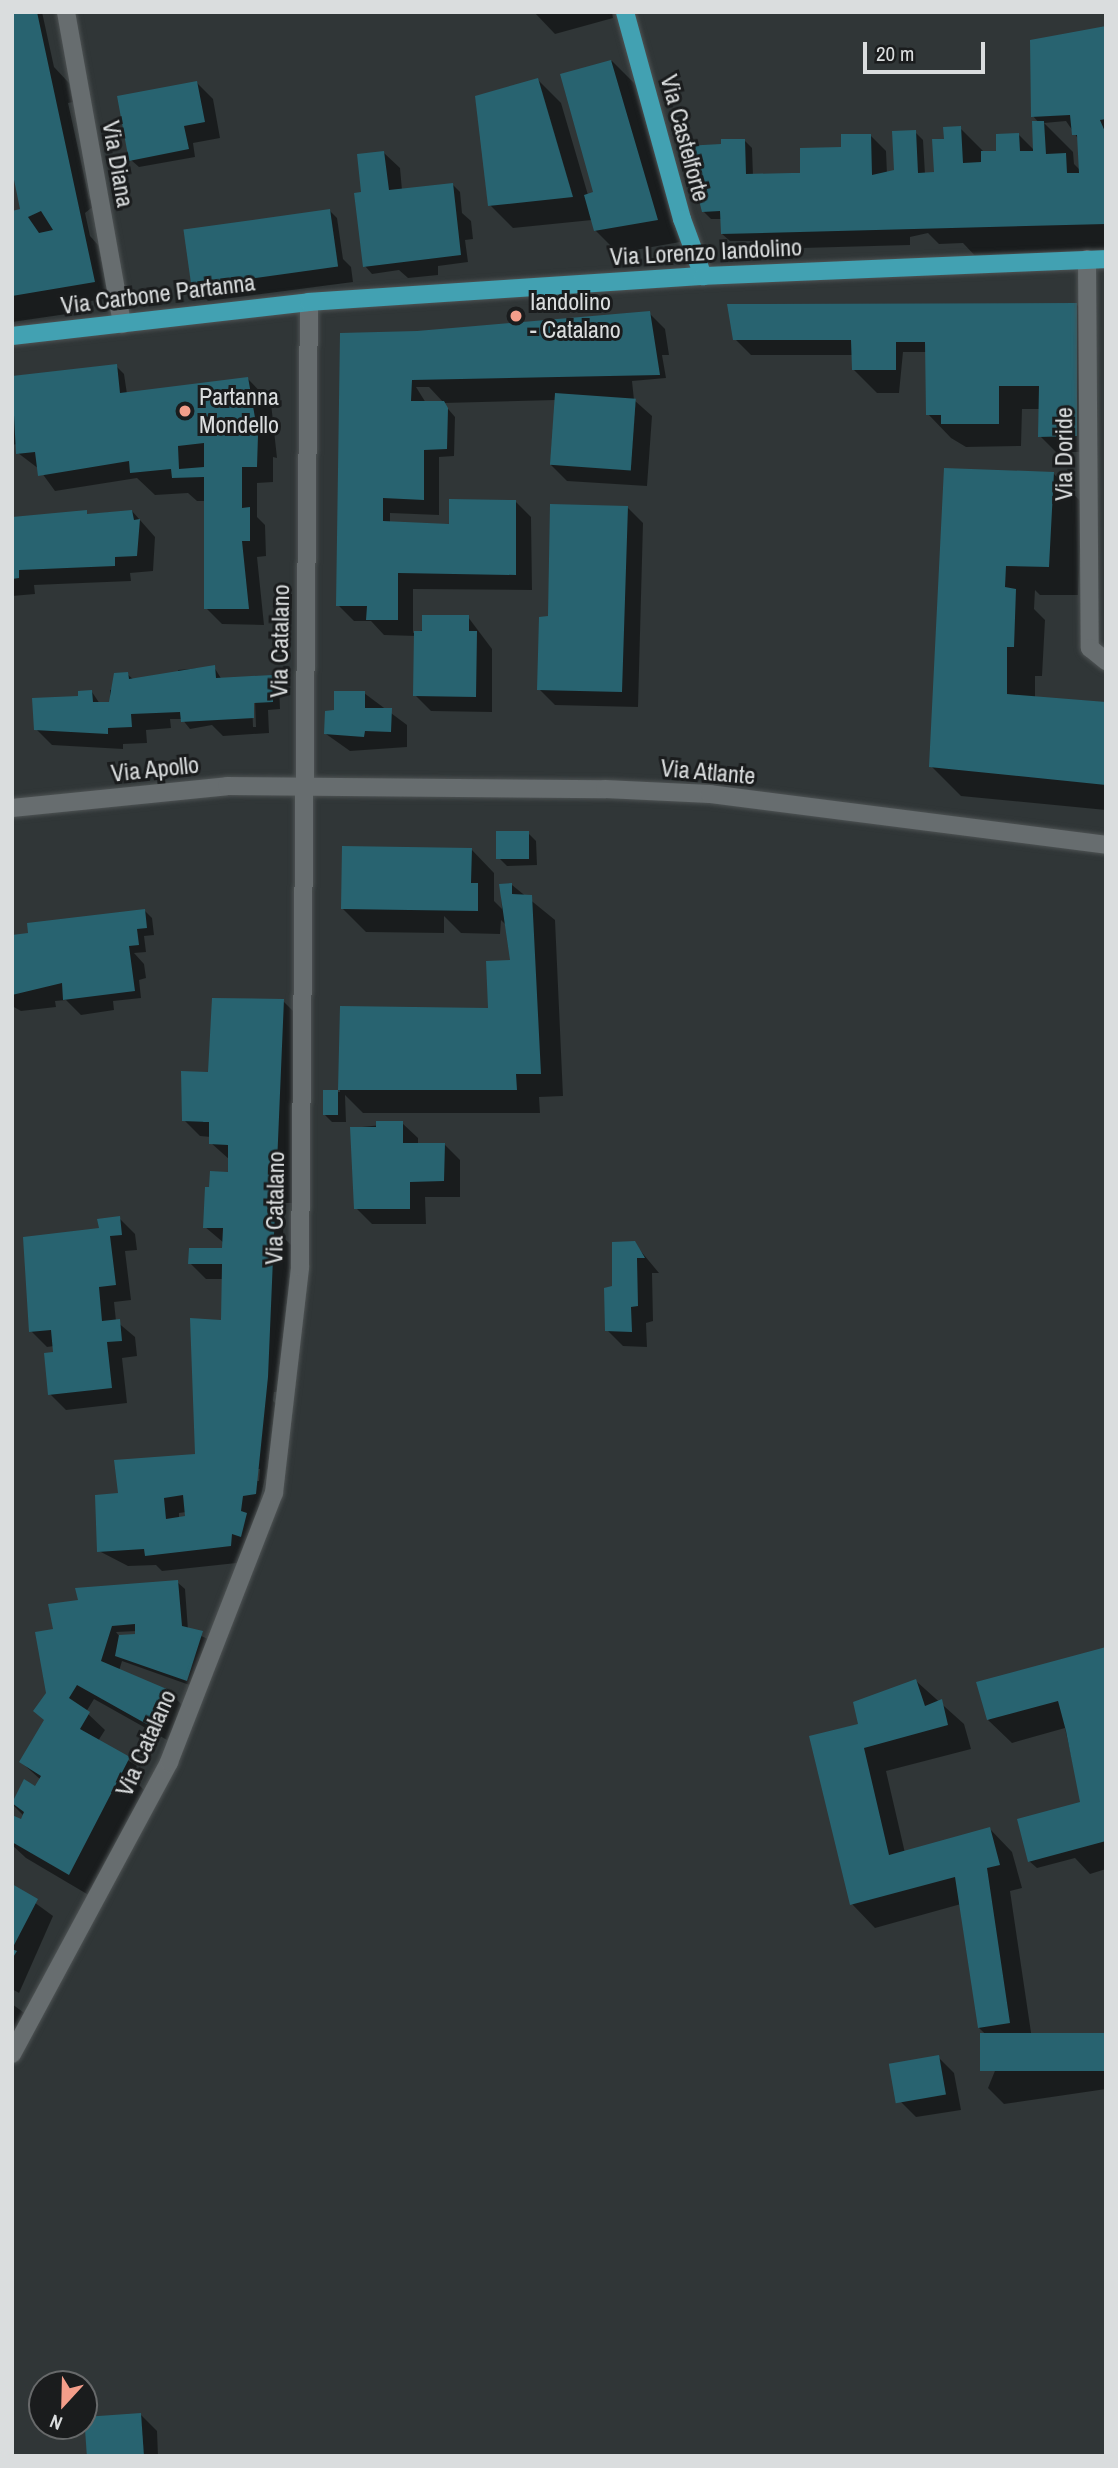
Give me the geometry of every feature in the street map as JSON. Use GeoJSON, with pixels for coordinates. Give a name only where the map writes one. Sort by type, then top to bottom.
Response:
{"type":"FeatureCollection","features":[{"type":"Feature","properties":{"kind":"main road","name":"Via Castelforte"},"geometry":{"type":"LineString","coordinates":[[625,12],[682,219],[703,276]]}},
{"type":"Feature","properties":{"kind":"main road","name":"Via Lorenzo Iandolino"},"geometry":{"type":"LineString","coordinates":[[309,302],[703,276],[1106,259]]}},
{"type":"Feature","properties":{"kind":"main road","name":"Via Carbone Partanna"},"geometry":{"type":"LineString","coordinates":[[12,336],[309,302]]}},
{"type":"Feature","properties":{"kind":"street","name":"Via Diana"},"geometry":{"type":"LineString","coordinates":[[66,12],[122,324]]}},
{"type":"Feature","properties":{"kind":"street","name":"Via Doride"},"geometry":{"type":"LineString","coordinates":[[1087,259],[1090,649],[1106,661]]}},
{"type":"Feature","properties":{"kind":"street","name":"Via Catalano"},"geometry":{"type":"LineString","coordinates":[[12,2054],[169,1762],[274,1493],[300,1268],[302,784],[309,302]]}},
{"type":"Feature","properties":{"kind":"street","name":"Via Apollo"},"geometry":{"type":"LineString","coordinates":[[12,808],[227,786],[302,784]]}},
{"type":"Feature","properties":{"kind":"street","name":"Via Atlante"},"geometry":{"type":"LineString","coordinates":[[302,784],[710,794],[1106,845]]}},
{"type":"Feature","properties":{"kind":"building"},"geometry":{"type":"Polygon","coordinates":[[[12,12],[37,12],[95,282],[12,296],[12,211],[20,209],[12,170],[12,12]],[[41,211],[28,217],[39,233],[53,230],[41,211]]]}},
{"type":"Feature","properties":{"kind":"building"},"geometry":{"type":"Polygon","coordinates":[[[1106,26],[1106,119],[1100,120],[1106,134],[1106,224],[721,234],[720,211],[702,212],[685,146],[721,144],[721,139],[745,139],[746,174],[800,173],[800,148],[841,147],[841,134],[871,134],[872,175],[894,170],[892,131],[916,130],[918,173],[934,172],[932,139],[944,139],[943,127],[961,126],[963,163],[981,162],[981,151],[996,151],[996,134],[1019,133],[1020,151],[1033,151],[1032,121],[1044,121],[1046,154],[1066,153],[1067,173],[1079,173],[1077,135],[1072,135],[1070,115],[1031,117],[1030,40],[1106,26]]]}},
{"type":"Feature","properties":{"kind":"building"},"geometry":{"type":"Polygon","coordinates":[[[611,60],[658,220],[594,231],[584,195],[593,192],[560,74],[611,60]]]}},
{"type":"Feature","properties":{"kind":"building"},"geometry":{"type":"Polygon","coordinates":[[[538,78],[573,197],[488,206],[475,96],[538,78]]]}},
{"type":"Feature","properties":{"kind":"building"},"geometry":{"type":"Polygon","coordinates":[[[197,81],[205,122],[184,126],[189,149],[129,161],[117,96],[197,81]]]}},
{"type":"Feature","properties":{"kind":"building"},"geometry":{"type":"Polygon","coordinates":[[[384,151],[389,190],[453,183],[461,255],[363,267],[354,193],[361,192],[357,154],[384,151]]]}},
{"type":"Feature","properties":{"kind":"building"},"geometry":{"type":"Polygon","coordinates":[[[330,209],[338,266],[192,287],[183,230],[330,209]]]}},
{"type":"Feature","properties":{"kind":"building"},"geometry":{"type":"Polygon","coordinates":[[[1077,303],[1077,436],[1038,437],[1039,386],[999,386],[999,424],[941,424],[941,415],[926,415],[925,342],[896,342],[896,370],[852,370],[851,340],[733,340],[727,304],[1077,303]]]}},
{"type":"Feature","properties":{"kind":"building"},"geometry":{"type":"Polygon","coordinates":[[[650,311],[660,375],[412,380],[411,401],[444,401],[448,408],[447,449],[424,450],[424,500],[383,498],[383,521],[449,524],[449,499],[516,500],[516,575],[398,573],[398,620],[366,620],[367,606],[336,606],[340,333],[417,331],[650,311]]]}},
{"type":"Feature","properties":{"kind":"building"},"geometry":{"type":"Polygon","coordinates":[[[117,364],[120,393],[248,377],[258,435],[257,467],[242,467],[242,508],[250,507],[250,541],[242,541],[249,609],[204,609],[204,477],[172,478],[171,469],[130,473],[129,461],[38,476],[35,452],[16,454],[12,376],[117,364]],[[204,443],[178,446],[179,469],[204,467],[204,443]]]}},
{"type":"Feature","properties":{"kind":"building"},"geometry":{"type":"Polygon","coordinates":[[[555,393],[636,399],[631,470],[550,465],[555,393]]]}},
{"type":"Feature","properties":{"kind":"building"},"geometry":{"type":"Polygon","coordinates":[[[944,468],[1054,472],[1049,567],[1006,566],[1005,587],[1016,589],[1014,647],[1007,647],[1007,694],[1106,702],[1106,785],[929,767],[944,468]]]}},
{"type":"Feature","properties":{"kind":"building"},"geometry":{"type":"Polygon","coordinates":[[[550,504],[628,506],[622,692],[537,690],[539,617],[548,616],[550,504]]]}},
{"type":"Feature","properties":{"kind":"building"},"geometry":{"type":"Polygon","coordinates":[[[87,510],[87,514],[132,510],[134,520],[140,519],[137,556],[115,557],[115,566],[19,570],[19,578],[12,579],[12,517],[87,510]]]}},
{"type":"Feature","properties":{"kind":"building"},"geometry":{"type":"Polygon","coordinates":[[[422,615],[469,615],[469,631],[477,631],[476,697],[413,696],[414,631],[422,631],[422,615]]]}},
{"type":"Feature","properties":{"kind":"building"},"geometry":{"type":"Polygon","coordinates":[[[215,665],[216,678],[272,675],[273,702],[254,703],[254,718],[181,722],[180,712],[131,714],[132,727],[108,728],[108,734],[34,730],[32,698],[78,696],[78,691],[92,690],[93,702],[109,702],[114,673],[128,672],[129,679],[215,665]]]}},
{"type":"Feature","properties":{"kind":"building"},"geometry":{"type":"Polygon","coordinates":[[[334,691],[365,691],[365,708],[392,708],[391,732],[365,731],[364,737],[324,734],[325,711],[334,710],[334,691]]]}},
{"type":"Feature","properties":{"kind":"building"},"geometry":{"type":"Polygon","coordinates":[[[496,831],[529,831],[529,859],[496,859],[496,831]]]}},
{"type":"Feature","properties":{"kind":"building"},"geometry":{"type":"Polygon","coordinates":[[[342,846],[472,848],[471,883],[478,883],[478,911],[341,909],[342,846]]]}},
{"type":"Feature","properties":{"kind":"building"},"geometry":{"type":"Polygon","coordinates":[[[512,883],[512,894],[532,895],[541,1074],[516,1074],[517,1090],[338,1090],[340,1006],[488,1008],[486,961],[510,960],[499,884],[512,883]]]}},
{"type":"Feature","properties":{"kind":"building"},"geometry":{"type":"Polygon","coordinates":[[[145,909],[147,928],[137,929],[139,945],[129,946],[135,991],[63,1000],[62,983],[12,995],[12,935],[28,933],[27,923],[145,909]]]}},
{"type":"Feature","properties":{"kind":"building"},"geometry":{"type":"Polygon","coordinates":[[[212,998],[284,999],[268,1377],[256,1494],[243,1496],[241,1511],[247,1513],[241,1537],[232,1534],[231,1546],[145,1556],[144,1549],[97,1552],[95,1495],[118,1493],[114,1460],[195,1454],[190,1318],[221,1320],[222,1264],[188,1264],[189,1248],[222,1248],[223,1228],[203,1228],[205,1187],[209,1187],[210,1171],[228,1172],[228,1145],[209,1144],[209,1122],[182,1121],[181,1071],[208,1072],[212,998]],[[183,1495],[164,1498],[166,1519],[185,1516],[183,1495]]]}},
{"type":"Feature","properties":{"kind":"building"},"geometry":{"type":"Polygon","coordinates":[[[323,1090],[338,1090],[338,1115],[323,1115],[323,1090]]]}},
{"type":"Feature","properties":{"kind":"building"},"geometry":{"type":"Polygon","coordinates":[[[376,1121],[403,1121],[403,1143],[445,1143],[444,1181],[410,1182],[410,1209],[354,1209],[350,1127],[376,1127],[376,1121]]]}},
{"type":"Feature","properties":{"kind":"building"},"geometry":{"type":"Polygon","coordinates":[[[120,1216],[122,1235],[110,1236],[116,1285],[99,1287],[102,1321],[120,1319],[122,1341],[107,1342],[112,1388],[48,1395],[44,1353],[53,1352],[51,1330],[29,1332],[23,1237],[99,1228],[97,1219],[120,1216]]]}},
{"type":"Feature","properties":{"kind":"building"},"geometry":{"type":"Polygon","coordinates":[[[635,1241],[645,1258],[637,1258],[638,1306],[631,1307],[632,1332],[605,1331],[604,1288],[612,1286],[612,1242],[635,1241]]]}},
{"type":"Feature","properties":{"kind":"building"},"geometry":{"type":"Polygon","coordinates":[[[178,1580],[182,1626],[203,1631],[187,1681],[115,1656],[119,1635],[135,1634],[135,1624],[112,1626],[101,1661],[169,1690],[150,1726],[77,1685],[69,1698],[90,1712],[80,1729],[130,1757],[69,1875],[12,1842],[12,1815],[21,1819],[24,1812],[12,1803],[24,1779],[35,1786],[41,1776],[19,1762],[44,1720],[33,1711],[46,1693],[35,1632],[53,1629],[48,1604],[78,1600],[75,1588],[178,1580]]]}},
{"type":"Feature","properties":{"kind":"building"},"geometry":{"type":"Polygon","coordinates":[[[1106,1647],[1106,1841],[1028,1862],[1017,1819],[1080,1802],[1058,1701],[987,1720],[976,1682],[1106,1647]]]}},
{"type":"Feature","properties":{"kind":"building"},"geometry":{"type":"Polygon","coordinates":[[[916,1679],[925,1706],[942,1699],[948,1725],[864,1748],[889,1855],[990,1827],[1000,1865],[987,1868],[1010,2023],[978,2028],[955,1877],[850,1905],[809,1736],[858,1724],[853,1702],[916,1679]]]}},
{"type":"Feature","properties":{"kind":"building"},"geometry":{"type":"Polygon","coordinates":[[[12,1884],[38,1899],[12,1949],[12,1884]]]}},
{"type":"Feature","properties":{"kind":"building"},"geometry":{"type":"Polygon","coordinates":[[[980,2033],[1106,2033],[1106,2071],[980,2071],[980,2033]]]}},
{"type":"Feature","properties":{"kind":"building"},"geometry":{"type":"Polygon","coordinates":[[[939,2055],[946,2094],[896,2103],[889,2064],[939,2055]]]}},
{"type":"Feature","properties":{"kind":"building"},"geometry":{"type":"Polygon","coordinates":[[[141,2413],[144,2456],[87,2456],[86,2440],[98,2440],[98,2416],[141,2413]]]}},
{"type":"Feature","properties":{"kind":"place","name":"Iandolino - Catalano"},"geometry":{"type":"Point","coordinates":[516,316]}},
{"type":"Feature","properties":{"kind":"place","name":"Partanna Mondello"},"geometry":{"type":"Point","coordinates":[185,411]}}]}
